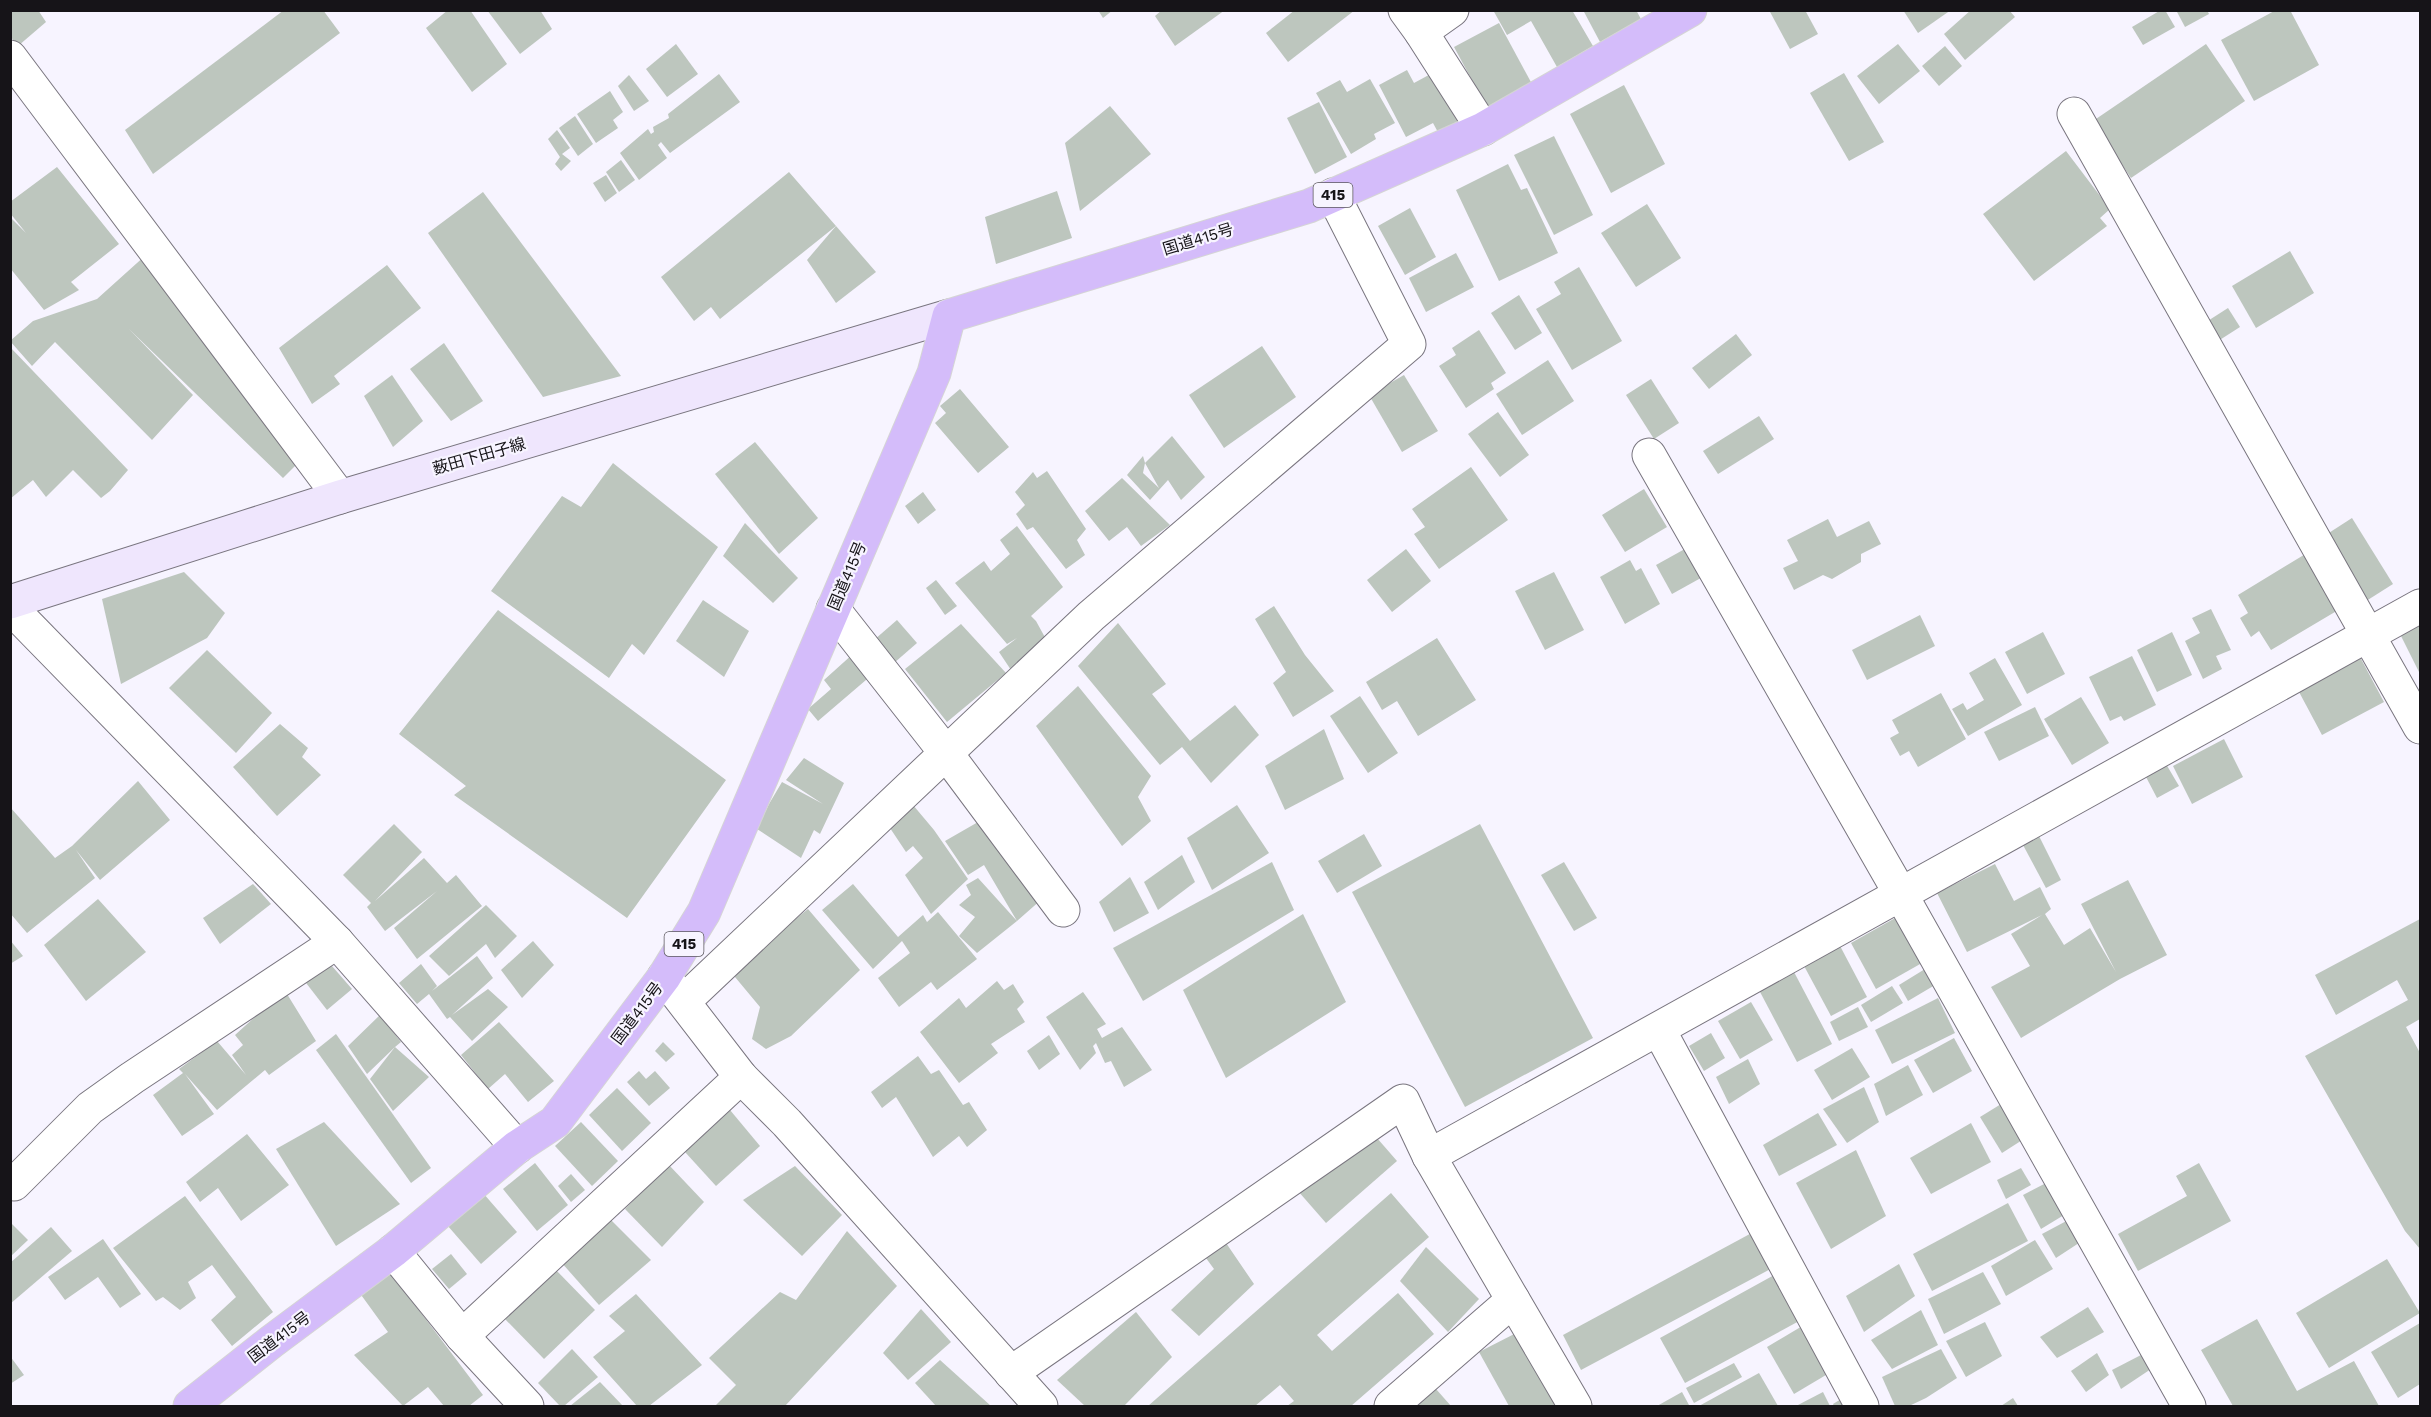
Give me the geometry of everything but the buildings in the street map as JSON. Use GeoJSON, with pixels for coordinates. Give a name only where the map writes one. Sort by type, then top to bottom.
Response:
{"type":"FeatureCollection","features":[{"type":"Feature","properties":{"kind":"highway","name":"国道415号"},"geometry":{"type":"LineString","coordinates":[[190,1407],[271,1342],[393,1251],[517,1147],[555,1122],[674,989],[704,912],[934,372],[950,316],[1309,206],[1483,129],[1690,10]]}},
{"type":"Feature","properties":{"kind":"main road","name":"薮田下田子線"},"geometry":{"type":"LineString","coordinates":[[10,602],[339,497],[950,316]]}},
{"type":"Feature","properties":{"kind":"street"},"geometry":{"type":"LineString","coordinates":[[1452,10],[1413,21],[1483,129]]}},
{"type":"Feature","properties":{"kind":"street"},"geometry":{"type":"LineString","coordinates":[[10,57],[339,497]]}},
{"type":"Feature","properties":{"kind":"street"},"geometry":{"type":"LineString","coordinates":[[2074,114],[2421,727]]}},
{"type":"Feature","properties":{"kind":"street"},"geometry":{"type":"LineString","coordinates":[[1041,1407],[787,1123],[741,1077],[674,989],[946,753],[1091,616],[1408,344],[1333,195]]}},
{"type":"Feature","properties":{"kind":"street"},"geometry":{"type":"LineString","coordinates":[[1648,455],[1900,893],[2189,1407]]}},
{"type":"Feature","properties":{"kind":"street"},"geometry":{"type":"LineString","coordinates":[[1430,1156],[1659,1030],[1900,893],[2421,606]]}},
{"type":"Feature","properties":{"kind":"street"},"geometry":{"type":"LineString","coordinates":[[10,607],[337,942],[517,1147]]}},
{"type":"Feature","properties":{"kind":"street"},"geometry":{"type":"LineString","coordinates":[[834,609],[946,753],[1063,910]]}},
{"type":"Feature","properties":{"kind":"street"},"geometry":{"type":"LineString","coordinates":[[14,1184],[90,1108],[337,942]]}},
{"type":"Feature","properties":{"kind":"street"},"geometry":{"type":"LineString","coordinates":[[1659,1030],[1862,1407]]}},
{"type":"Feature","properties":{"kind":"street"},"geometry":{"type":"LineString","coordinates":[[462,1336],[741,1077]]}},
{"type":"Feature","properties":{"kind":"street"},"geometry":{"type":"LineString","coordinates":[[1011,1373],[1403,1101],[1430,1156],[1575,1407]]}},
{"type":"Feature","properties":{"kind":"street"},"geometry":{"type":"LineString","coordinates":[[393,1251],[462,1336],[526,1406]]}},
{"type":"Feature","properties":{"kind":"street"},"geometry":{"type":"LineString","coordinates":[[1391,1407],[1513,1300]]}}]}
